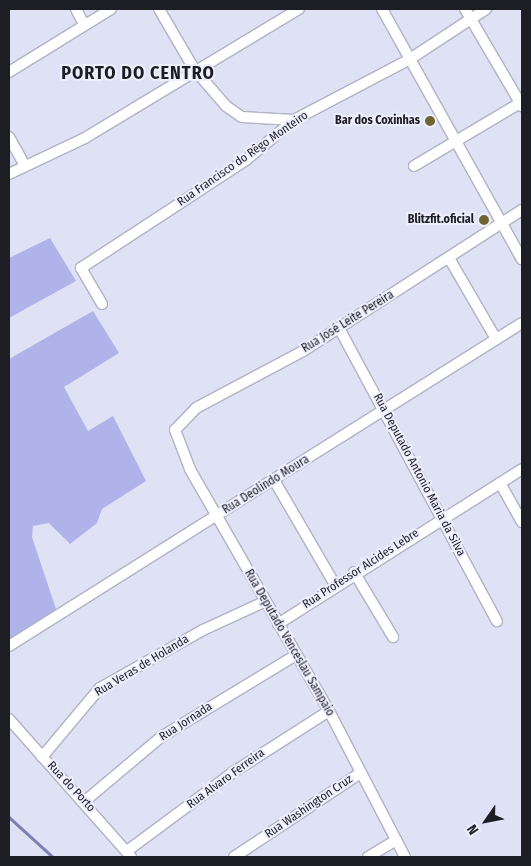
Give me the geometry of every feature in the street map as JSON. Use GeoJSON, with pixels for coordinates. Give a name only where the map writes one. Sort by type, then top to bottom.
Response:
{"type":"FeatureCollection","features":[{"type":"Feature","properties":{"kind":"street"},"geometry":{"type":"LineString","coordinates":[[76,9],[84,25]]}},
{"type":"Feature","properties":{"kind":"street"},"geometry":{"type":"LineString","coordinates":[[9,72],[111,9]]}},
{"type":"Feature","properties":{"kind":"street"},"geometry":{"type":"LineString","coordinates":[[159,9],[194,69],[226,106],[242,117],[294,120]]}},
{"type":"Feature","properties":{"kind":"street"},"geometry":{"type":"LineString","coordinates":[[9,174],[85,138],[194,69],[299,9]]}},
{"type":"Feature","properties":{"kind":"street"},"geometry":{"type":"LineString","coordinates":[[382,9],[522,259]]}},
{"type":"Feature","properties":{"kind":"street"},"geometry":{"type":"LineString","coordinates":[[414,166],[456,140],[522,104],[465,9]]}},
{"type":"Feature","properties":{"kind":"street","name":"Rua Francisco do Rêgo Monteiro"},"geometry":{"type":"LineString","coordinates":[[102,304],[81,269],[246,160],[294,120],[410,59],[486,9]]}},
{"type":"Feature","properties":{"kind":"street"},"geometry":{"type":"LineString","coordinates":[[9,137],[25,166]]}},
{"type":"Feature","properties":{"kind":"street","name":"Rua José Leite Pereira"},"geometry":{"type":"LineString","coordinates":[[174,430],[196,408],[264,374],[522,210]]}},
{"type":"Feature","properties":{"kind":"street"},"geometry":{"type":"LineString","coordinates":[[449,258],[495,337]]}},
{"type":"Feature","properties":{"kind":"street","name":"Rua Deolindo Moura"},"geometry":{"type":"LineString","coordinates":[[9,646],[385,412],[495,337],[522,323]]}},
{"type":"Feature","properties":{"kind":"street","name":"Rua Deputado Antonio Maria da Silva"},"geometry":{"type":"LineString","coordinates":[[338,328],[442,517],[497,622]]}},
{"type":"Feature","properties":{"kind":"street","name":"Rua Deputado Venceslau Sampaio"},"geometry":{"type":"LineString","coordinates":[[174,430],[181,451],[264,602],[329,711],[360,774],[405,857]]}},
{"type":"Feature","properties":{"kind":"street","name":"Rua Professor Alcides Lebre"},"geometry":{"type":"LineString","coordinates":[[278,624],[354,572],[522,469]]}},
{"type":"Feature","properties":{"kind":"street"},"geometry":{"type":"LineString","coordinates":[[274,480],[335,585]]}},
{"type":"Feature","properties":{"kind":"street"},"geometry":{"type":"LineString","coordinates":[[500,483],[522,522]]}},
{"type":"Feature","properties":{"kind":"street"},"geometry":{"type":"LineString","coordinates":[[354,572],[394,637]]}},
{"type":"Feature","properties":{"kind":"street","name":"Rua Veras de Holanda"},"geometry":{"type":"LineString","coordinates":[[42,757],[100,688],[203,630],[264,602]]}},
{"type":"Feature","properties":{"kind":"street","name":"Rua Jornada"},"geometry":{"type":"LineString","coordinates":[[85,801],[168,732],[296,655]]}},
{"type":"Feature","properties":{"kind":"street","name":"Rua Alvaro Ferreira"},"geometry":{"type":"LineString","coordinates":[[129,854],[232,774],[329,711]]}},
{"type":"Feature","properties":{"kind":"street","name":"Rua do Porto"},"geometry":{"type":"LineString","coordinates":[[9,720],[85,801],[129,854]]}},
{"type":"Feature","properties":{"kind":"street","name":"Rua Washington Cruz"},"geometry":{"type":"LineString","coordinates":[[234,857],[360,774]]}},
{"type":"Feature","properties":{"kind":"street"},"geometry":{"type":"LineString","coordinates":[[368,857],[396,840]]}},
{"type":"Feature","properties":{"kind":"shaded area"},"geometry":{"type":"Polygon","coordinates":[[[50,238],[76,281],[9,318],[9,258],[50,238]]]}},
{"type":"Feature","properties":{"kind":"shaded area"},"geometry":{"type":"Polygon","coordinates":[[[93,311],[119,353],[64,387],[88,431],[113,416],[146,481],[102,509],[97,523],[70,544],[49,523],[33,526],[32,537],[56,609],[9,640],[9,359],[93,311]]]}},
{"type":"Feature","properties":{"kind":"waterway"},"geometry":{"type":"LineString","coordinates":[[9,817],[53,857]]}},
{"type":"Feature","properties":{"kind":"place","name":"Bar dos Coxinhas"},"geometry":{"type":"Point","coordinates":[430,121]}},
{"type":"Feature","properties":{"kind":"place","name":"Blitzfit.oficial"},"geometry":{"type":"Point","coordinates":[484,220]}},
{"type":"Feature","properties":{"kind":"district","name":"PORTO DO CENTRO"},"geometry":{"type":"Point","coordinates":[138,73]}}]}
